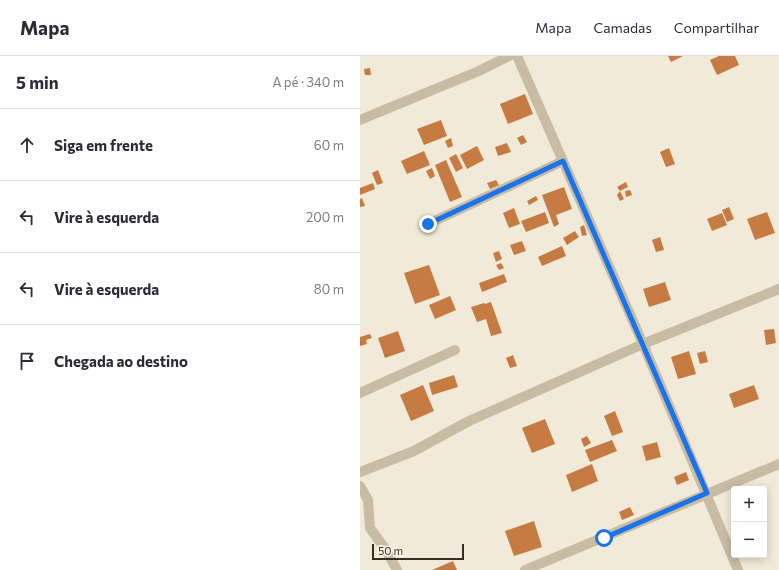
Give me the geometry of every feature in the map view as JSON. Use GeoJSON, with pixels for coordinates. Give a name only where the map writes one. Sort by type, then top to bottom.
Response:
{"type":"FeatureCollection","features":[{"type":"Feature","properties":{"kind":"street"},"geometry":{"type":"LineString","coordinates":[[360,120],[480,71],[509,56]]}},
{"type":"Feature","properties":{"kind":"street"},"geometry":{"type":"LineString","coordinates":[[517,56],[643,344],[707,493],[738,570]]}},
{"type":"Feature","properties":{"kind":"street"},"geometry":{"type":"LineString","coordinates":[[428,224],[563,161]]}},
{"type":"Feature","properties":{"kind":"street"},"geometry":{"type":"LineString","coordinates":[[360,472],[414,451],[469,421],[643,344],[779,289]]}},
{"type":"Feature","properties":{"kind":"street"},"geometry":{"type":"LineString","coordinates":[[360,393],[455,350]]}},
{"type":"Feature","properties":{"kind":"street"},"geometry":{"type":"LineString","coordinates":[[525,570],[779,464]]}},
{"type":"Feature","properties":{"kind":"street"},"geometry":{"type":"LineString","coordinates":[[360,486],[368,500],[370,528],[386,550],[397,570]]}},
{"type":"Feature","properties":{"kind":"building"},"geometry":{"type":"Polygon","coordinates":[[[668,56],[683,56],[671,62],[668,56]]]}},
{"type":"Feature","properties":{"kind":"building"},"geometry":{"type":"Polygon","coordinates":[[[719,56],[735,56],[739,65],[717,75],[710,60],[719,56]]]}},
{"type":"Feature","properties":{"kind":"building"},"geometry":{"type":"Polygon","coordinates":[[[370,68],[371,75],[365,75],[364,69],[370,68]]]}},
{"type":"Feature","properties":{"kind":"building"},"geometry":{"type":"Polygon","coordinates":[[[525,94],[533,114],[508,124],[500,104],[525,94]]]}},
{"type":"Feature","properties":{"kind":"building"},"geometry":{"type":"Polygon","coordinates":[[[441,120],[447,136],[424,145],[417,129],[441,120]]]}},
{"type":"Feature","properties":{"kind":"building"},"geometry":{"type":"Polygon","coordinates":[[[523,135],[527,142],[521,145],[517,138],[523,135]]]}},
{"type":"Feature","properties":{"kind":"building"},"geometry":{"type":"Polygon","coordinates":[[[451,138],[453,146],[448,148],[445,141],[451,138]]]}},
{"type":"Feature","properties":{"kind":"building"},"geometry":{"type":"Polygon","coordinates":[[[507,143],[511,152],[498,156],[495,147],[507,143]]]}},
{"type":"Feature","properties":{"kind":"building"},"geometry":{"type":"Polygon","coordinates":[[[477,146],[484,160],[467,169],[460,155],[477,146]]]}},
{"type":"Feature","properties":{"kind":"building"},"geometry":{"type":"Polygon","coordinates":[[[669,148],[675,164],[666,167],[660,152],[669,148]]]}},
{"type":"Feature","properties":{"kind":"building"},"geometry":{"type":"Polygon","coordinates":[[[424,151],[430,165],[407,174],[401,161],[424,151]]]}},
{"type":"Feature","properties":{"kind":"building"},"geometry":{"type":"Polygon","coordinates":[[[456,154],[463,168],[456,172],[449,158],[456,154]]]}},
{"type":"Feature","properties":{"kind":"building"},"geometry":{"type":"Polygon","coordinates":[[[446,160],[462,197],[450,202],[435,165],[446,160]]]}},
{"type":"Feature","properties":{"kind":"building"},"geometry":{"type":"Polygon","coordinates":[[[432,168],[435,176],[430,179],[426,171],[432,168]]]}},
{"type":"Feature","properties":{"kind":"building"},"geometry":{"type":"Polygon","coordinates":[[[378,170],[383,183],[377,185],[372,173],[378,170]]]}},
{"type":"Feature","properties":{"kind":"building"},"geometry":{"type":"Polygon","coordinates":[[[496,180],[499,185],[490,189],[487,183],[496,180]]]}},
{"type":"Feature","properties":{"kind":"building"},"geometry":{"type":"Polygon","coordinates":[[[626,182],[628,187],[620,191],[617,187],[626,182]]]}},
{"type":"Feature","properties":{"kind":"building"},"geometry":{"type":"Polygon","coordinates":[[[373,183],[375,189],[360,195],[360,188],[373,183]]]}},
{"type":"Feature","properties":{"kind":"building"},"geometry":{"type":"Polygon","coordinates":[[[564,187],[572,209],[556,215],[559,224],[554,227],[542,195],[564,187]]]}},
{"type":"Feature","properties":{"kind":"building"},"geometry":{"type":"Polygon","coordinates":[[[630,190],[632,195],[626,197],[625,191],[630,190]]]}},
{"type":"Feature","properties":{"kind":"building"},"geometry":{"type":"Polygon","coordinates":[[[620,191],[624,199],[620,201],[617,195],[620,191]]]}},
{"type":"Feature","properties":{"kind":"building"},"geometry":{"type":"Polygon","coordinates":[[[536,196],[538,200],[529,205],[527,201],[536,196]]]}},
{"type":"Feature","properties":{"kind":"building"},"geometry":{"type":"Polygon","coordinates":[[[362,198],[365,206],[360,207],[360,199],[362,198]]]}},
{"type":"Feature","properties":{"kind":"building"},"geometry":{"type":"Polygon","coordinates":[[[729,207],[734,219],[727,222],[722,210],[729,207]]]}},
{"type":"Feature","properties":{"kind":"building"},"geometry":{"type":"Polygon","coordinates":[[[514,208],[520,224],[509,228],[503,213],[514,208]]]}},
{"type":"Feature","properties":{"kind":"building"},"geometry":{"type":"Polygon","coordinates":[[[545,212],[549,223],[526,232],[521,221],[545,212]]]}},
{"type":"Feature","properties":{"kind":"building"},"geometry":{"type":"Polygon","coordinates":[[[767,212],[775,233],[755,240],[747,219],[767,212]]]}},
{"type":"Feature","properties":{"kind":"building"},"geometry":{"type":"Polygon","coordinates":[[[722,213],[727,225],[712,231],[707,219],[722,213]]]}},
{"type":"Feature","properties":{"kind":"building"},"geometry":{"type":"Polygon","coordinates":[[[584,225],[587,235],[582,236],[580,227],[584,225]]]}},
{"type":"Feature","properties":{"kind":"building"},"geometry":{"type":"Polygon","coordinates":[[[575,231],[579,237],[567,245],[563,238],[575,231]]]}},
{"type":"Feature","properties":{"kind":"building"},"geometry":{"type":"Polygon","coordinates":[[[660,237],[664,250],[656,252],[652,240],[660,237]]]}},
{"type":"Feature","properties":{"kind":"building"},"geometry":{"type":"Polygon","coordinates":[[[522,241],[526,251],[514,255],[510,245],[522,241]]]}},
{"type":"Feature","properties":{"kind":"building"},"geometry":{"type":"Polygon","coordinates":[[[562,246],[566,256],[542,266],[538,257],[562,246]]]}},
{"type":"Feature","properties":{"kind":"building"},"geometry":{"type":"Polygon","coordinates":[[[499,251],[502,259],[496,262],[493,253],[499,251]]]}},
{"type":"Feature","properties":{"kind":"building"},"geometry":{"type":"Polygon","coordinates":[[[501,263],[504,268],[499,270],[496,265],[501,263]]]}},
{"type":"Feature","properties":{"kind":"building"},"geometry":{"type":"Polygon","coordinates":[[[429,265],[440,295],[415,304],[404,273],[429,265]]]}},
{"type":"Feature","properties":{"kind":"building"},"geometry":{"type":"Polygon","coordinates":[[[504,274],[507,282],[482,292],[479,283],[504,274]]]}},
{"type":"Feature","properties":{"kind":"building"},"geometry":{"type":"Polygon","coordinates":[[[665,282],[671,300],[649,307],[643,289],[665,282]]]}},
{"type":"Feature","properties":{"kind":"building"},"geometry":{"type":"Polygon","coordinates":[[[450,296],[456,310],[435,319],[429,305],[450,296]]]}},
{"type":"Feature","properties":{"kind":"building"},"geometry":{"type":"Polygon","coordinates":[[[491,302],[502,333],[491,336],[486,319],[477,322],[471,307],[491,302]]]}},
{"type":"Feature","properties":{"kind":"building"},"geometry":{"type":"Polygon","coordinates":[[[774,329],[776,343],[766,345],[764,330],[774,329]]]}},
{"type":"Feature","properties":{"kind":"building"},"geometry":{"type":"Polygon","coordinates":[[[398,331],[405,351],[385,358],[378,338],[398,331]]]}},
{"type":"Feature","properties":{"kind":"building"},"geometry":{"type":"Polygon","coordinates":[[[370,334],[372,338],[366,340],[367,344],[360,346],[360,337],[370,334]]]}},
{"type":"Feature","properties":{"kind":"building"},"geometry":{"type":"Polygon","coordinates":[[[689,351],[696,374],[678,379],[671,357],[689,351]]]}},
{"type":"Feature","properties":{"kind":"building"},"geometry":{"type":"Polygon","coordinates":[[[705,351],[708,362],[700,364],[697,353],[705,351]]]}},
{"type":"Feature","properties":{"kind":"building"},"geometry":{"type":"Polygon","coordinates":[[[513,355],[517,366],[510,368],[506,358],[513,355]]]}},
{"type":"Feature","properties":{"kind":"building"},"geometry":{"type":"Polygon","coordinates":[[[454,375],[458,387],[432,395],[429,383],[454,375]]]}},
{"type":"Feature","properties":{"kind":"building"},"geometry":{"type":"Polygon","coordinates":[[[423,385],[434,411],[411,421],[400,395],[423,385]]]}},
{"type":"Feature","properties":{"kind":"building"},"geometry":{"type":"Polygon","coordinates":[[[754,385],[759,399],[734,408],[729,394],[754,385]]]}},
{"type":"Feature","properties":{"kind":"building"},"geometry":{"type":"Polygon","coordinates":[[[615,411],[623,432],[612,436],[604,416],[615,411]]]}},
{"type":"Feature","properties":{"kind":"building"},"geometry":{"type":"Polygon","coordinates":[[[545,419],[555,444],[532,453],[522,428],[545,419]]]}},
{"type":"Feature","properties":{"kind":"building"},"geometry":{"type":"Polygon","coordinates":[[[587,436],[591,443],[584,447],[581,439],[587,436]]]}},
{"type":"Feature","properties":{"kind":"building"},"geometry":{"type":"Polygon","coordinates":[[[612,440],[617,451],[590,462],[585,450],[612,440]]]}},
{"type":"Feature","properties":{"kind":"building"},"geometry":{"type":"Polygon","coordinates":[[[657,442],[661,457],[646,461],[642,446],[657,442]]]}},
{"type":"Feature","properties":{"kind":"building"},"geometry":{"type":"Polygon","coordinates":[[[592,464],[598,481],[572,492],[566,475],[592,464]]]}},
{"type":"Feature","properties":{"kind":"building"},"geometry":{"type":"Polygon","coordinates":[[[686,472],[689,480],[677,485],[674,477],[686,472]]]}},
{"type":"Feature","properties":{"kind":"building"},"geometry":{"type":"Polygon","coordinates":[[[630,507],[634,515],[622,520],[619,512],[630,507]]]}},
{"type":"Feature","properties":{"kind":"building"},"geometry":{"type":"Polygon","coordinates":[[[534,521],[542,547],[514,556],[505,531],[534,521]]]}},
{"type":"Feature","properties":{"kind":"building"},"geometry":{"type":"Polygon","coordinates":[[[453,561],[457,570],[432,570],[453,561]]]}},
{"type":"Feature","properties":{"kind":"route"},"geometry":{"type":"LineString","coordinates":[[428,224],[563,161],[707,493],[604,538]]}}]}
